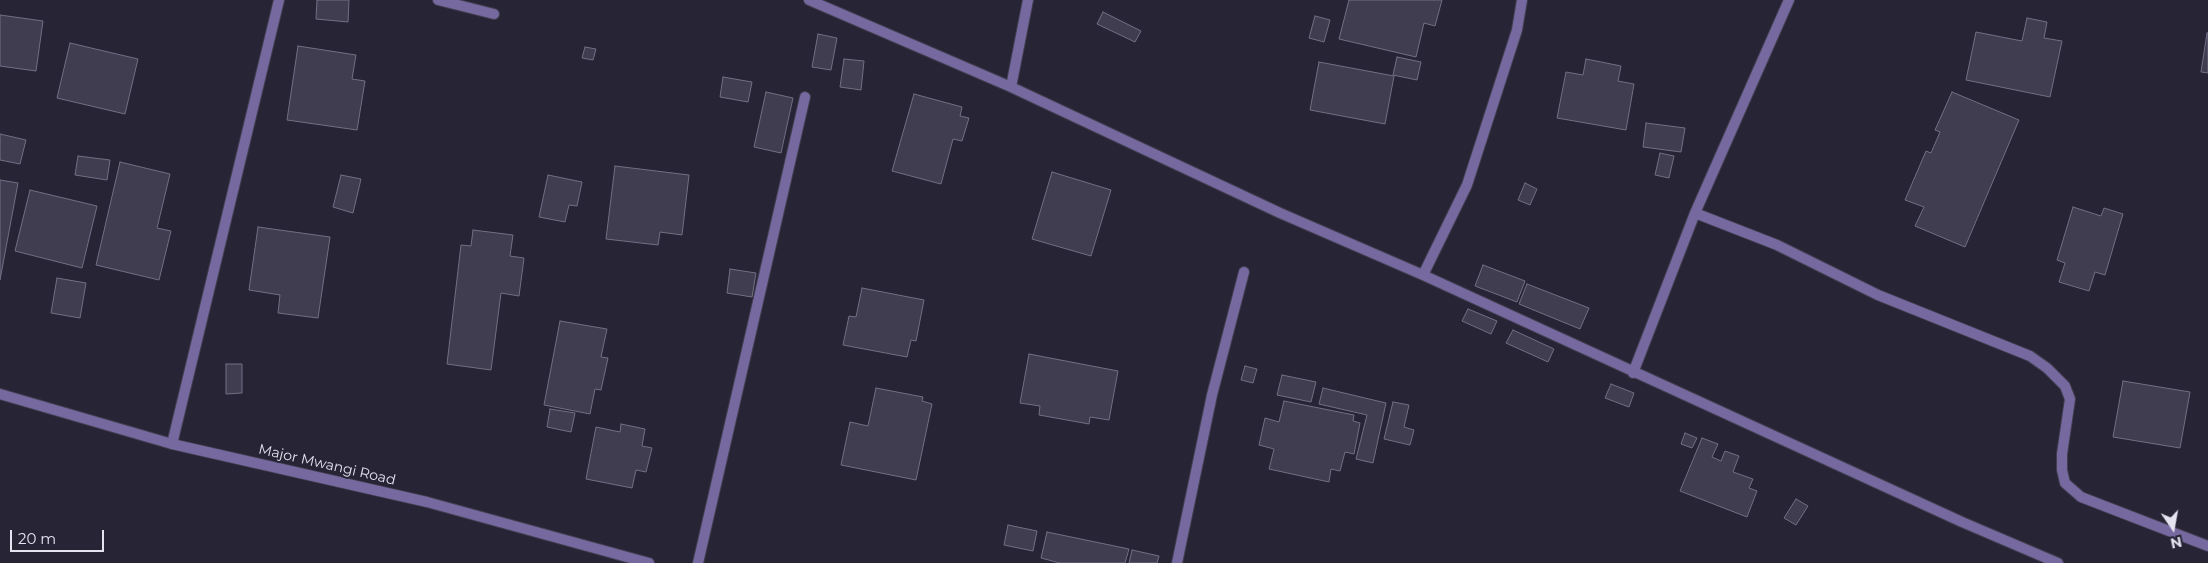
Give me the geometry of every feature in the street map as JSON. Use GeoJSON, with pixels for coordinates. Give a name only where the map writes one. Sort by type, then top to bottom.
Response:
{"type":"FeatureCollection","features":[{"type":"Feature","properties":{"kind":"street"},"geometry":{"type":"LineString","coordinates":[[172,444],[279,0]]}},
{"type":"Feature","properties":{"kind":"street"},"geometry":{"type":"LineString","coordinates":[[438,0],[494,14]]}},
{"type":"Feature","properties":{"kind":"street"},"geometry":{"type":"LineString","coordinates":[[808,0],[1011,87],[1280,213],[1423,275],[1633,373],[1962,522],[2058,563]]}},
{"type":"Feature","properties":{"kind":"street"},"geometry":{"type":"LineString","coordinates":[[1011,87],[1028,0]]}},
{"type":"Feature","properties":{"kind":"street"},"geometry":{"type":"LineString","coordinates":[[1423,275],[1467,185],[1517,30],[1522,0]]}},
{"type":"Feature","properties":{"kind":"street"},"geometry":{"type":"LineString","coordinates":[[1633,373],[1695,213],[1789,0]]}},
{"type":"Feature","properties":{"kind":"street"},"geometry":{"type":"LineString","coordinates":[[698,563],[805,97]]}},
{"type":"Feature","properties":{"kind":"street"},"geometry":{"type":"LineString","coordinates":[[1695,213],[1777,245],[1878,294],[2030,356],[2047,368],[2065,386],[2070,399],[2062,454],[2062,470],[2065,483],[2081,497],[2208,546]]}},
{"type":"Feature","properties":{"kind":"street"},"geometry":{"type":"LineString","coordinates":[[1177,563],[1212,395],[1244,272]]}},
{"type":"Feature","properties":{"kind":"street","name":"Major Mwangi Road"},"geometry":{"type":"LineString","coordinates":[[0,394],[172,444],[428,502],[649,563]]}},
{"type":"Feature","properties":{"kind":"building"},"geometry":{"type":"Polygon","coordinates":[[[317,0],[349,0],[348,22],[316,19],[317,0]]]}},
{"type":"Feature","properties":{"kind":"building"},"geometry":{"type":"Polygon","coordinates":[[[1349,0],[1442,0],[1435,26],[1424,23],[1416,57],[1339,39],[1349,0]]]}},
{"type":"Feature","properties":{"kind":"building"},"geometry":{"type":"Polygon","coordinates":[[[1103,12],[1141,31],[1135,42],[1097,24],[1103,12]]]}},
{"type":"Feature","properties":{"kind":"building"},"geometry":{"type":"Polygon","coordinates":[[[0,15],[43,21],[36,71],[0,66],[0,15]]]}},
{"type":"Feature","properties":{"kind":"building"},"geometry":{"type":"Polygon","coordinates":[[[1315,16],[1330,20],[1324,42],[1309,38],[1315,16]]]}},
{"type":"Feature","properties":{"kind":"building"},"geometry":{"type":"Polygon","coordinates":[[[2027,18],[2047,22],[2044,38],[2062,41],[2050,97],[1966,80],[1976,32],[2022,41],[2027,18]]]}},
{"type":"Feature","properties":{"kind":"building"},"geometry":{"type":"Polygon","coordinates":[[[2208,33],[2208,73],[2201,72],[2208,33]]]}},
{"type":"Feature","properties":{"kind":"building"},"geometry":{"type":"Polygon","coordinates":[[[818,34],[837,38],[831,70],[812,67],[818,34]]]}},
{"type":"Feature","properties":{"kind":"building"},"geometry":{"type":"Polygon","coordinates":[[[70,43],[138,59],[125,114],[57,98],[70,43]]]}},
{"type":"Feature","properties":{"kind":"building"},"geometry":{"type":"Polygon","coordinates":[[[298,46],[356,55],[352,79],[365,81],[357,130],[287,120],[298,46]]]}},
{"type":"Feature","properties":{"kind":"building"},"geometry":{"type":"Polygon","coordinates":[[[585,47],[596,49],[593,60],[582,58],[585,47]]]}},
{"type":"Feature","properties":{"kind":"building"},"geometry":{"type":"Polygon","coordinates":[[[1397,57],[1421,62],[1417,80],[1393,75],[1397,57]]]}},
{"type":"Feature","properties":{"kind":"building"},"geometry":{"type":"Polygon","coordinates":[[[844,59],[864,61],[861,90],[840,87],[844,59]]]}},
{"type":"Feature","properties":{"kind":"building"},"geometry":{"type":"Polygon","coordinates":[[[1586,59],[1621,66],[1618,81],[1634,84],[1626,130],[1557,118],[1566,72],[1583,75],[1586,59]]]}},
{"type":"Feature","properties":{"kind":"building"},"geometry":{"type":"Polygon","coordinates":[[[1319,62],[1394,76],[1385,124],[1310,110],[1319,62]]]}},
{"type":"Feature","properties":{"kind":"building"},"geometry":{"type":"Polygon","coordinates":[[[723,77],[752,82],[748,102],[720,97],[723,77]]]}},
{"type":"Feature","properties":{"kind":"building"},"geometry":{"type":"Polygon","coordinates":[[[766,92],[793,98],[781,153],[754,147],[766,92]]]}},
{"type":"Feature","properties":{"kind":"building"},"geometry":{"type":"Polygon","coordinates":[[[1952,92],[2019,120],[1965,247],[1915,226],[1924,207],[1905,200],[1926,151],[1931,153],[1940,132],[1935,130],[1952,92]]]}},
{"type":"Feature","properties":{"kind":"building"},"geometry":{"type":"Polygon","coordinates":[[[914,94],[962,107],[960,116],[969,118],[962,141],[953,139],[941,184],[892,171],[914,94]]]}},
{"type":"Feature","properties":{"kind":"building"},"geometry":{"type":"Polygon","coordinates":[[[1646,123],[1685,128],[1681,152],[1643,147],[1646,123]]]}},
{"type":"Feature","properties":{"kind":"building"},"geometry":{"type":"Polygon","coordinates":[[[0,134],[26,140],[20,164],[0,160],[0,134]]]}},
{"type":"Feature","properties":{"kind":"building"},"geometry":{"type":"Polygon","coordinates":[[[1660,153],[1674,156],[1669,178],[1655,175],[1660,153]]]}},
{"type":"Feature","properties":{"kind":"building"},"geometry":{"type":"Polygon","coordinates":[[[78,156],[110,160],[107,180],[75,175],[78,156]]]}},
{"type":"Feature","properties":{"kind":"building"},"geometry":{"type":"Polygon","coordinates":[[[120,162],[170,174],[157,228],[171,231],[159,280],[96,265],[120,162]]]}},
{"type":"Feature","properties":{"kind":"building"},"geometry":{"type":"Polygon","coordinates":[[[615,166],[689,175],[682,235],[660,232],[658,245],[606,239],[615,166]]]}},
{"type":"Feature","properties":{"kind":"building"},"geometry":{"type":"Polygon","coordinates":[[[1052,172],[1111,190],[1091,256],[1032,239],[1052,172]]]}},
{"type":"Feature","properties":{"kind":"building"},"geometry":{"type":"Polygon","coordinates":[[[341,175],[361,179],[353,213],[333,207],[341,175]]]}},
{"type":"Feature","properties":{"kind":"building"},"geometry":{"type":"Polygon","coordinates":[[[548,175],[582,182],[577,206],[569,205],[565,222],[539,217],[548,175]]]}},
{"type":"Feature","properties":{"kind":"building"},"geometry":{"type":"Polygon","coordinates":[[[0,180],[18,183],[0,280],[0,180]]]}},
{"type":"Feature","properties":{"kind":"building"},"geometry":{"type":"Polygon","coordinates":[[[1525,183],[1537,189],[1530,205],[1518,200],[1525,183]]]}},
{"type":"Feature","properties":{"kind":"building"},"geometry":{"type":"Polygon","coordinates":[[[30,190],[97,206],[82,268],[15,251],[30,190]]]}},
{"type":"Feature","properties":{"kind":"building"},"geometry":{"type":"Polygon","coordinates":[[[2073,207],[2101,216],[2104,208],[2123,214],[2105,275],[2095,272],[2089,291],[2059,282],[2065,263],[2057,260],[2073,207]]]}},
{"type":"Feature","properties":{"kind":"building"},"geometry":{"type":"Polygon","coordinates":[[[258,227],[330,237],[318,318],[278,313],[280,295],[249,290],[258,227]]]}},
{"type":"Feature","properties":{"kind":"building"},"geometry":{"type":"Polygon","coordinates":[[[473,230],[513,235],[510,256],[524,258],[519,296],[501,293],[491,370],[447,364],[461,245],[471,246],[473,230]]]}},
{"type":"Feature","properties":{"kind":"building"},"geometry":{"type":"Polygon","coordinates":[[[1483,265],[1525,281],[1517,302],[1475,286],[1483,265]]]}},
{"type":"Feature","properties":{"kind":"building"},"geometry":{"type":"Polygon","coordinates":[[[730,269],[756,273],[752,297],[727,293],[730,269]]]}},
{"type":"Feature","properties":{"kind":"building"},"geometry":{"type":"Polygon","coordinates":[[[57,278],[86,283],[80,318],[51,313],[57,278]]]}},
{"type":"Feature","properties":{"kind":"building"},"geometry":{"type":"Polygon","coordinates":[[[1527,284],[1589,308],[1580,329],[1519,304],[1527,284]]]}},
{"type":"Feature","properties":{"kind":"building"},"geometry":{"type":"Polygon","coordinates":[[[862,288],[924,300],[916,341],[911,340],[907,357],[843,345],[849,316],[856,317],[862,288]]]}},
{"type":"Feature","properties":{"kind":"building"},"geometry":{"type":"Polygon","coordinates":[[[1468,309],[1497,321],[1491,334],[1462,321],[1468,309]]]}},
{"type":"Feature","properties":{"kind":"building"},"geometry":{"type":"Polygon","coordinates":[[[560,321],[607,329],[601,357],[608,358],[601,390],[595,389],[590,414],[544,405],[560,321]]]}},
{"type":"Feature","properties":{"kind":"building"},"geometry":{"type":"Polygon","coordinates":[[[1513,330],[1554,349],[1548,362],[1506,343],[1513,330]]]}},
{"type":"Feature","properties":{"kind":"building"},"geometry":{"type":"Polygon","coordinates":[[[1029,354],[1118,371],[1109,420],[1090,417],[1089,424],[1039,415],[1040,406],[1020,403],[1029,354]]]}},
{"type":"Feature","properties":{"kind":"building"},"geometry":{"type":"Polygon","coordinates":[[[226,364],[242,364],[242,393],[226,394],[226,364]]]}},
{"type":"Feature","properties":{"kind":"building"},"geometry":{"type":"Polygon","coordinates":[[[1245,366],[1257,369],[1253,383],[1241,380],[1245,366]]]}},
{"type":"Feature","properties":{"kind":"building"},"geometry":{"type":"Polygon","coordinates":[[[1282,375],[1316,382],[1311,402],[1277,395],[1282,375]]]}},
{"type":"Feature","properties":{"kind":"building"},"geometry":{"type":"Polygon","coordinates":[[[2123,381],[2190,392],[2180,448],[2113,437],[2123,381]]]}},
{"type":"Feature","properties":{"kind":"building"},"geometry":{"type":"Polygon","coordinates":[[[1611,384],[1634,393],[1629,407],[1605,398],[1611,384]]]}},
{"type":"Feature","properties":{"kind":"building"},"geometry":{"type":"Polygon","coordinates":[[[876,388],[923,397],[922,401],[932,404],[916,480],[841,465],[850,422],[868,426],[876,388]]]}},
{"type":"Feature","properties":{"kind":"building"},"geometry":{"type":"Polygon","coordinates":[[[1323,388],[1386,403],[1373,463],[1356,459],[1367,415],[1319,404],[1323,388]]]}},
{"type":"Feature","properties":{"kind":"building"},"geometry":{"type":"Polygon","coordinates":[[[1284,401],[1354,415],[1353,421],[1360,423],[1354,454],[1345,452],[1340,471],[1331,469],[1329,482],[1269,469],[1274,449],[1259,445],[1265,418],[1279,422],[1284,401]]]}},
{"type":"Feature","properties":{"kind":"building"},"geometry":{"type":"Polygon","coordinates":[[[1393,402],[1409,405],[1404,427],[1414,430],[1410,445],[1384,439],[1393,402]]]}},
{"type":"Feature","properties":{"kind":"building"},"geometry":{"type":"Polygon","coordinates":[[[550,409],[575,413],[571,432],[547,427],[550,409]]]}},
{"type":"Feature","properties":{"kind":"building"},"geometry":{"type":"Polygon","coordinates":[[[621,424],[645,429],[642,446],[652,448],[646,472],[636,470],[632,488],[586,479],[596,427],[620,432],[621,424]]]}},
{"type":"Feature","properties":{"kind":"building"},"geometry":{"type":"Polygon","coordinates":[[[1685,433],[1697,438],[1692,448],[1681,444],[1685,433]]]}},
{"type":"Feature","properties":{"kind":"building"},"geometry":{"type":"Polygon","coordinates":[[[1702,438],[1718,444],[1712,457],[1721,461],[1725,451],[1739,456],[1733,472],[1753,479],[1749,488],[1757,491],[1747,517],[1680,491],[1702,438]]]}},
{"type":"Feature","properties":{"kind":"building"},"geometry":{"type":"Polygon","coordinates":[[[1796,499],[1808,506],[1796,525],[1784,518],[1796,499]]]}},
{"type":"Feature","properties":{"kind":"building"},"geometry":{"type":"Polygon","coordinates":[[[1008,525],[1037,531],[1033,551],[1004,545],[1008,525]]]}},
{"type":"Feature","properties":{"kind":"building"},"geometry":{"type":"Polygon","coordinates":[[[1047,532],[1129,549],[1125,563],[1060,563],[1041,558],[1047,532]]]}},
{"type":"Feature","properties":{"kind":"building"},"geometry":{"type":"Polygon","coordinates":[[[1132,550],[1159,556],[1157,563],[1129,563],[1132,550]]]}}]}
